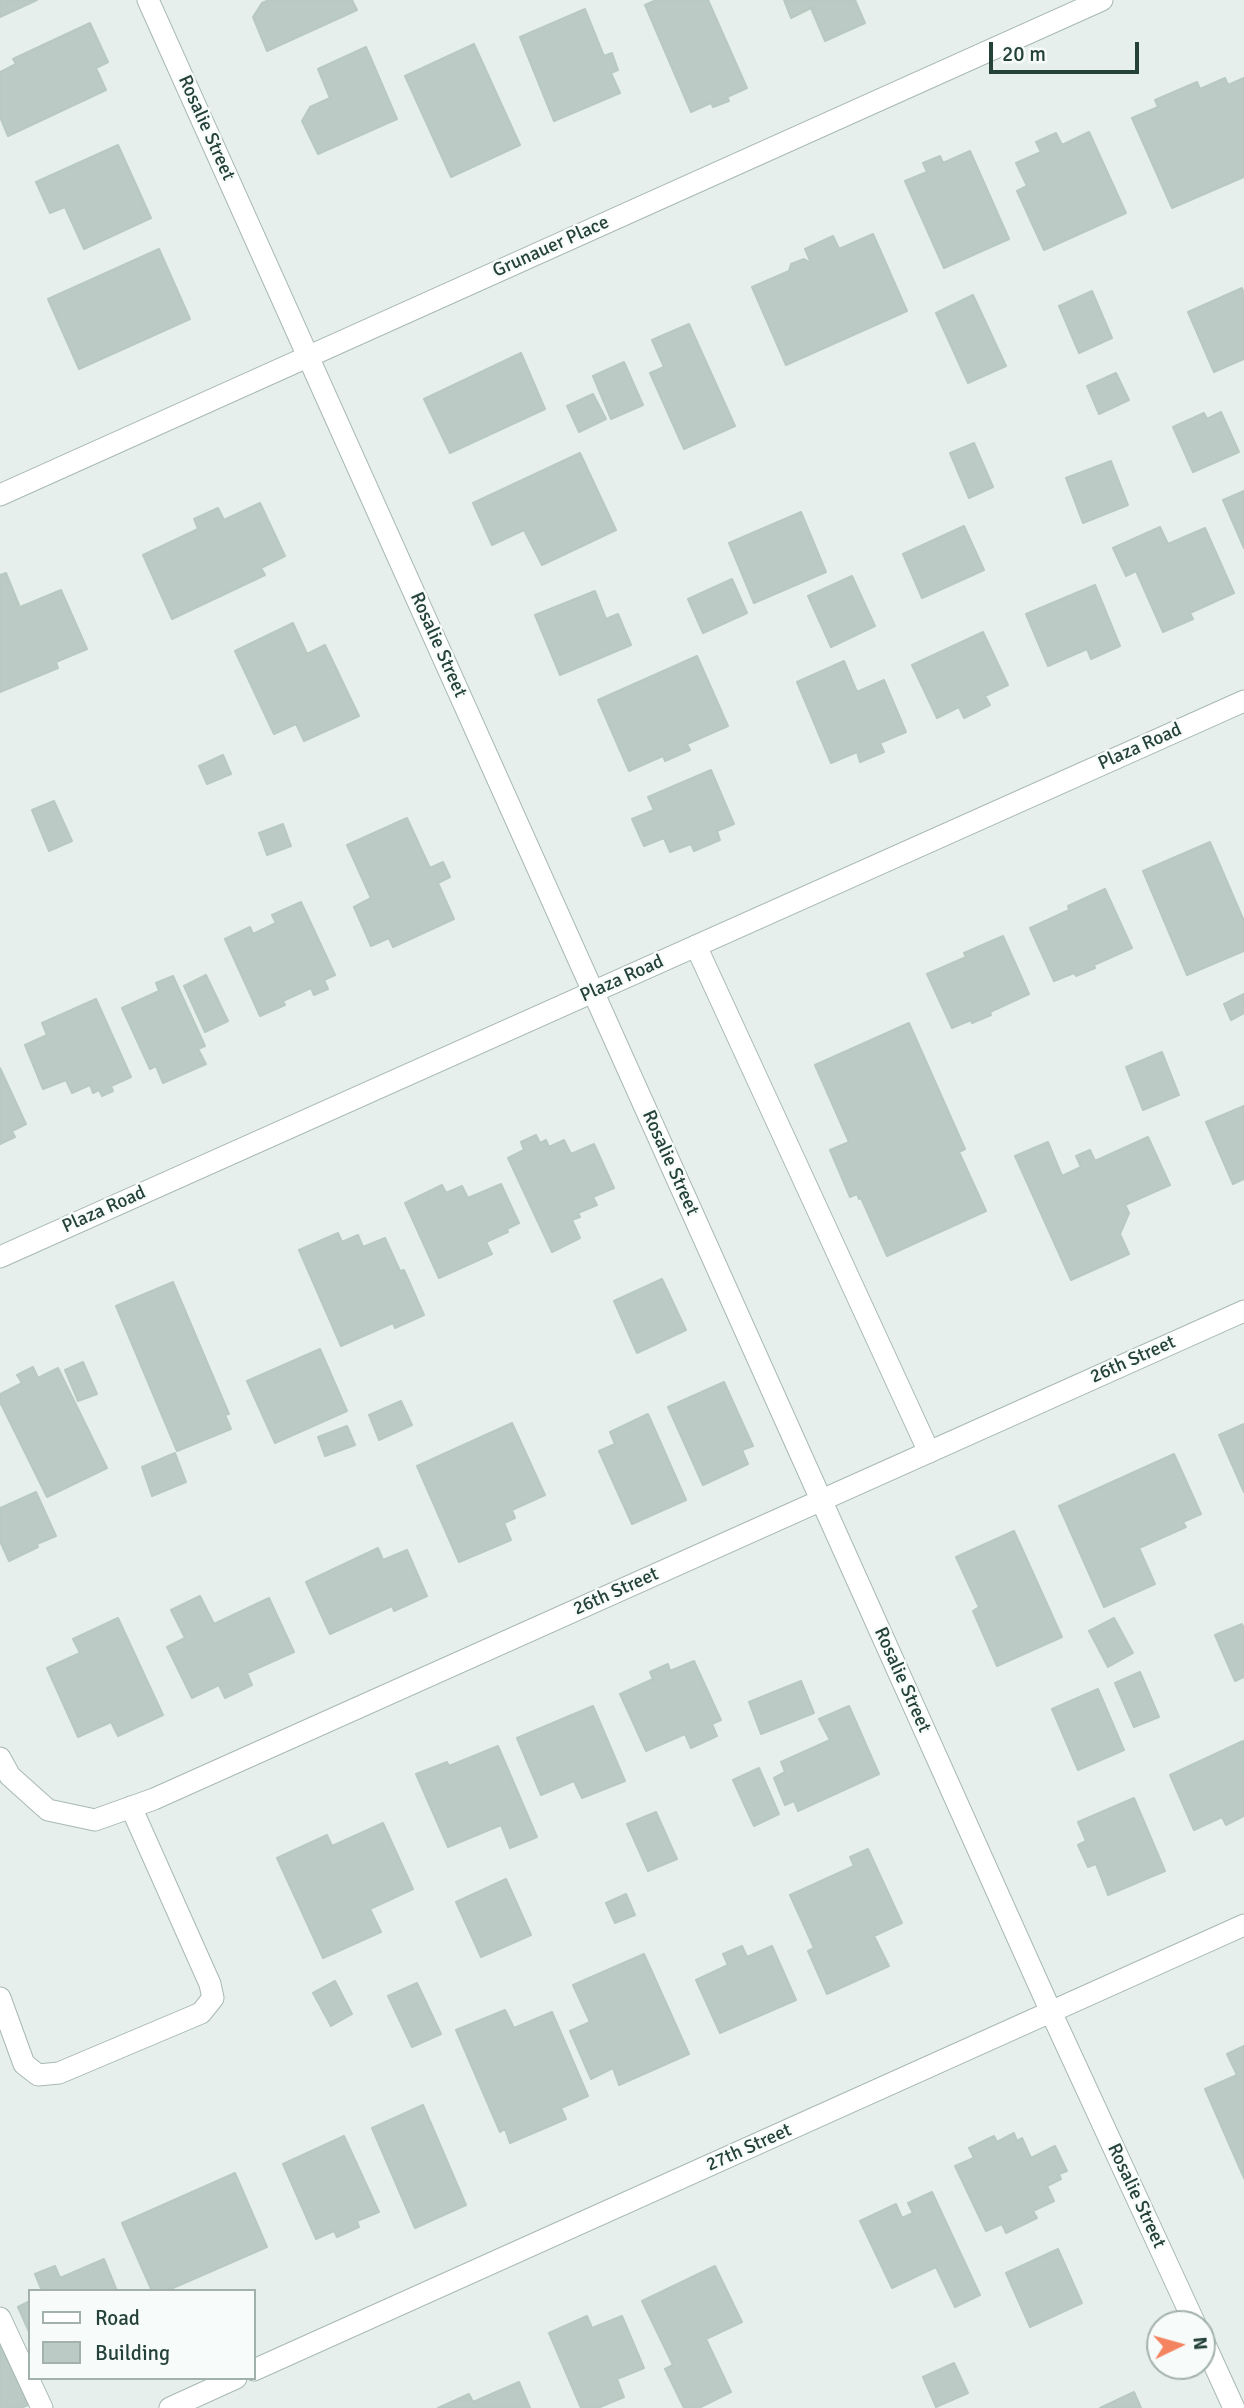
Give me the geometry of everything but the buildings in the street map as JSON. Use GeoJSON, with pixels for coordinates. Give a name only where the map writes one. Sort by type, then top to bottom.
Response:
{"type":"FeatureCollection","features":[{"type":"Feature","properties":{"kind":"street","name":"Rosalie Street"},"geometry":{"type":"LineString","coordinates":[[148,0],[1051,2012],[1189,2310]]}},
{"type":"Feature","properties":{"kind":"street","name":"Grunauer Place"},"geometry":{"type":"LineString","coordinates":[[0,495],[1102,0]]}},
{"type":"Feature","properties":{"kind":"street","name":"Plaza Road"},"geometry":{"type":"LineString","coordinates":[[4,1257],[1244,701]]}},
{"type":"Feature","properties":{"kind":"street"},"geometry":{"type":"LineString","coordinates":[[696,946],[929,1452]]}},
{"type":"Feature","properties":{"kind":"street","name":"26th Street"},"geometry":{"type":"LineString","coordinates":[[0,1759],[10,1776],[48,1810],[95,1820],[154,1799],[1244,1311]]}},
{"type":"Feature","properties":{"kind":"street"},"geometry":{"type":"LineString","coordinates":[[0,1998],[24,2064],[38,2074],[59,2073],[201,2013],[213,1998],[210,1983],[131,1807]]}},
{"type":"Feature","properties":{"kind":"street","name":"27th Street"},"geometry":{"type":"LineString","coordinates":[[256,2369],[1244,1925]]}},
{"type":"Feature","properties":{"kind":"street"},"geometry":{"type":"LineString","coordinates":[[0,2318],[28,2378]]}},
{"type":"Feature","properties":{"kind":"street"},"geometry":{"type":"LineString","coordinates":[[1216,2369],[1234,2408]]}},
{"type":"Feature","properties":{"kind":"street"},"geometry":{"type":"LineString","coordinates":[[29,2380],[42,2408]]}},
{"type":"Feature","properties":{"kind":"street"},"geometry":{"type":"LineString","coordinates":[[170,2408],[232,2380]]}}]}
